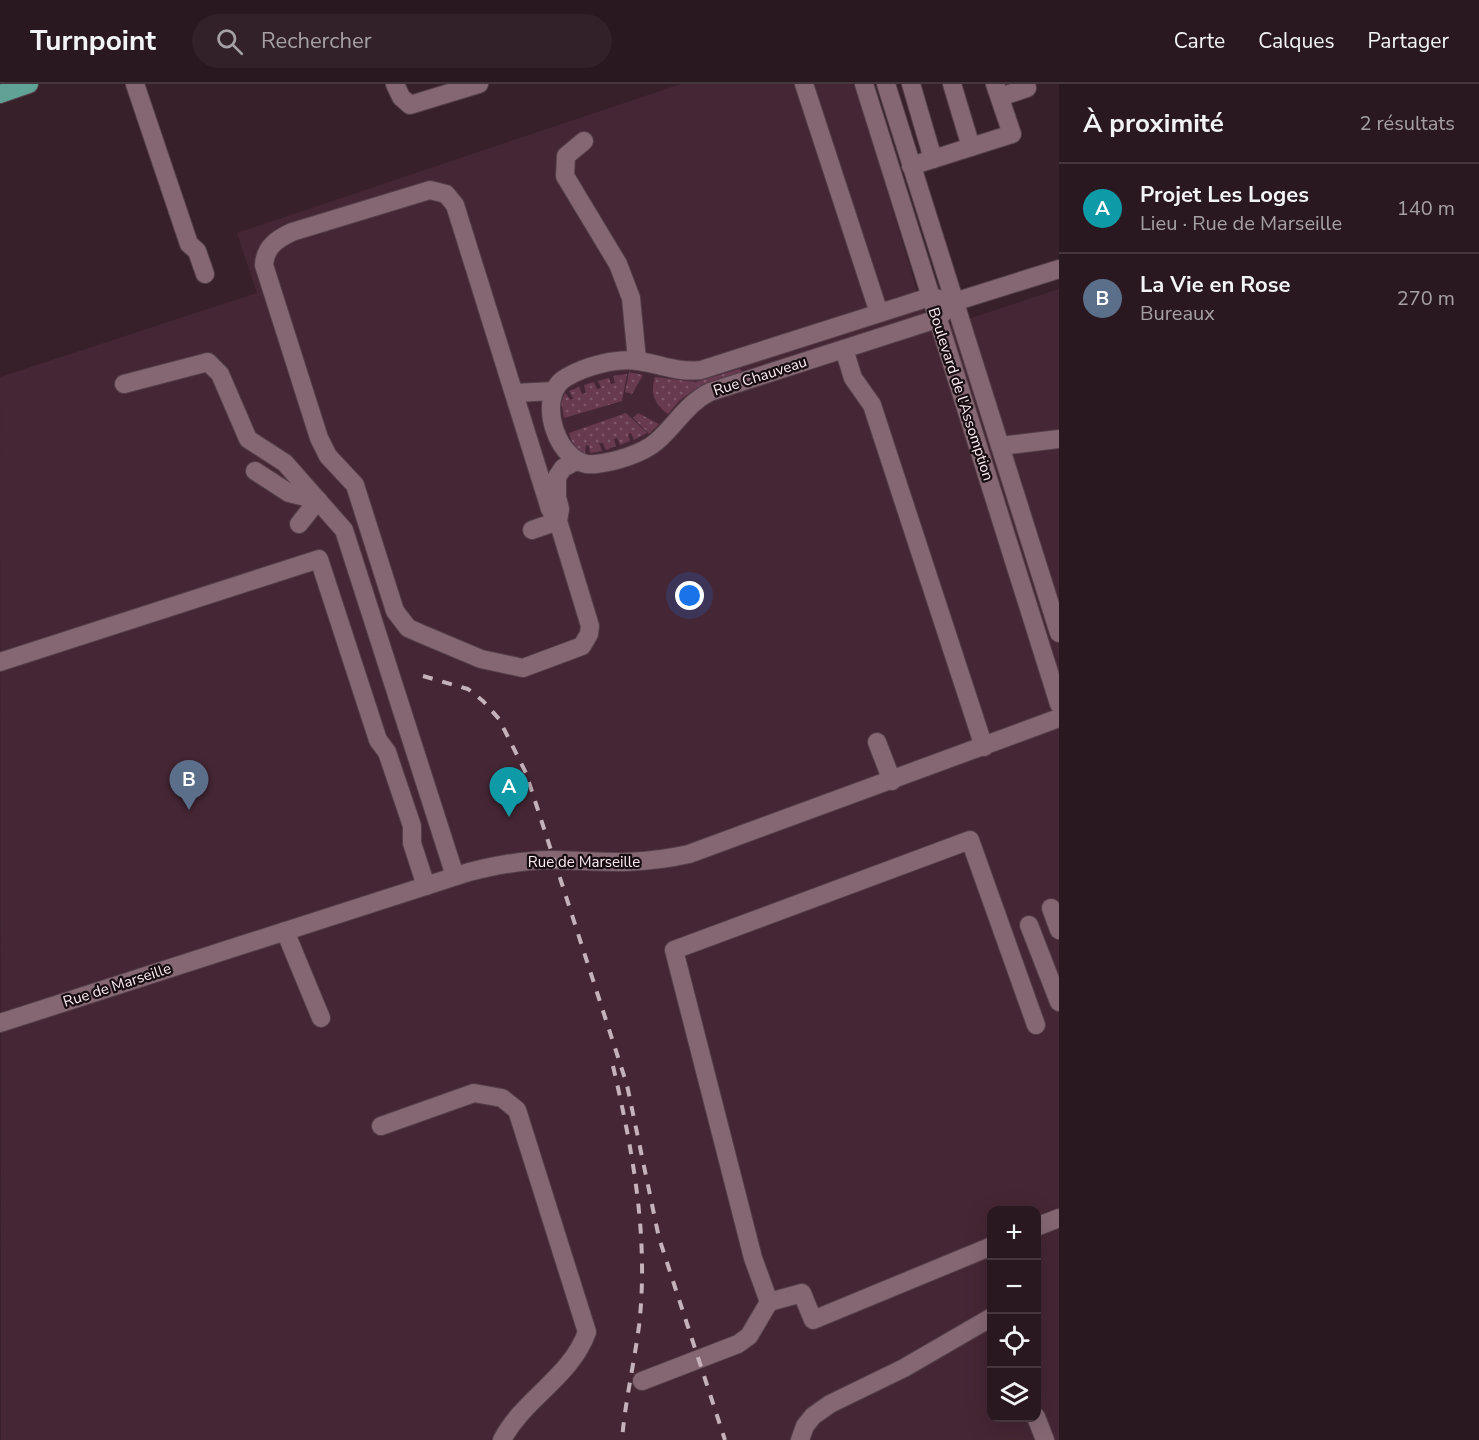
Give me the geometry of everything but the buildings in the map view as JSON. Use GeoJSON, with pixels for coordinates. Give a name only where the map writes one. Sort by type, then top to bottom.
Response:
{"type":"FeatureCollection","features":[{"type":"Feature","properties":{"kind":"main road"},"geometry":{"type":"LineString","coordinates":[[0,94],[29,84]]}},
{"type":"Feature","properties":{"kind":"street"},"geometry":{"type":"LineString","coordinates":[[135,84],[189,244],[187,254],[200,275]]}},
{"type":"Feature","properties":{"kind":"street"},"geometry":{"type":"LineString","coordinates":[[395,84],[401,98],[410,105],[479,84]]}},
{"type":"Feature","properties":{"kind":"street"},"geometry":{"type":"LineString","coordinates":[[804,84],[879,313]]}},
{"type":"Feature","properties":{"kind":"street","name":"Boulevard de l'Assomption"},"geometry":{"type":"LineString","coordinates":[[864,84],[1059,704]]}},
{"type":"Feature","properties":{"kind":"street","name":"Boulevard de l'Assomption"},"geometry":{"type":"LineString","coordinates":[[886,84],[1059,633]]}},
{"type":"Feature","properties":{"kind":"street"},"geometry":{"type":"LineString","coordinates":[[911,84],[933,159]]}},
{"type":"Feature","properties":{"kind":"street"},"geometry":{"type":"LineString","coordinates":[[952,84],[970,147]]}},
{"type":"Feature","properties":{"kind":"street"},"geometry":{"type":"LineString","coordinates":[[911,166],[1012,134],[998,90],[1027,88]]}},
{"type":"Feature","properties":{"kind":"street"},"geometry":{"type":"LineString","coordinates":[[584,141],[566,156],[565,176],[618,264],[631,298],[637,360]]}},
{"type":"Feature","properties":{"kind":"street"},"geometry":{"type":"LineString","coordinates":[[430,190],[446,194],[454,205],[515,393],[550,509],[558,521],[590,626],[589,634],[582,646],[523,668],[481,659],[408,628],[395,611],[355,484],[328,456],[320,438],[264,265],[264,255],[279,238],[292,232],[430,190]]}},
{"type":"Feature","properties":{"kind":"street","name":"Rue Chauveau"},"geometry":{"type":"LineString","coordinates":[[576,461],[600,464],[645,450],[657,442],[703,395],[937,319],[954,302],[1059,269]]}},
{"type":"Feature","properties":{"kind":"street","name":"Rue Chauveau"},"geometry":{"type":"LineString","coordinates":[[554,390],[562,380],[575,373],[620,360],[637,360],[685,372],[701,370],[930,297],[954,302]]}},
{"type":"Feature","properties":{"kind":"street"},"geometry":{"type":"LineString","coordinates":[[844,349],[853,378],[872,405],[984,747]]}},
{"type":"Feature","properties":{"kind":"street"},"geometry":{"type":"LineString","coordinates":[[124,384],[208,362],[220,375],[248,439],[285,463],[344,530],[455,876]]}},
{"type":"Feature","properties":{"kind":"street"},"geometry":{"type":"LineString","coordinates":[[515,393],[554,390],[550,411],[563,448],[576,461],[563,468],[557,477],[557,497],[560,509],[558,521]]}},
{"type":"Feature","properties":{"kind":"street"},"geometry":{"type":"LineString","coordinates":[[1000,446],[1059,439]]}},
{"type":"Feature","properties":{"kind":"street"},"geometry":{"type":"LineString","coordinates":[[255,471],[289,494],[318,500]]}},
{"type":"Feature","properties":{"kind":"street"},"geometry":{"type":"LineString","coordinates":[[298,524],[318,500]]}},
{"type":"Feature","properties":{"kind":"street"},"geometry":{"type":"LineString","coordinates":[[532,530],[558,521]]}},
{"type":"Feature","properties":{"kind":"street"},"geometry":{"type":"LineString","coordinates":[[0,662],[319,559],[378,740],[377,755],[401,831],[412,843],[426,886]]}},
{"type":"Feature","properties":{"kind":"street","name":"Rue de Marseille"},"geometry":{"type":"LineString","coordinates":[[0,1023],[489,867],[531,861],[612,864],[670,858],[707,848],[1059,718]]}},
{"type":"Feature","properties":{"kind":"street"},"geometry":{"type":"LineString","coordinates":[[878,742],[892,781]]}},
{"type":"Feature","properties":{"kind":"street"},"geometry":{"type":"LineString","coordinates":[[769,1302],[753,1258],[674,950],[970,840],[1036,1025]]}},
{"type":"Feature","properties":{"kind":"street"},"geometry":{"type":"LineString","coordinates":[[1051,908],[1059,930]]}},
{"type":"Feature","properties":{"kind":"street"},"geometry":{"type":"LineString","coordinates":[[1029,925],[1059,1002]]}},
{"type":"Feature","properties":{"kind":"street"},"geometry":{"type":"LineString","coordinates":[[285,931],[321,1018]]}},
{"type":"Feature","properties":{"kind":"street"},"geometry":{"type":"LineString","coordinates":[[381,1126],[474,1092],[501,1098],[517,1110],[587,1332],[582,1347],[568,1367],[502,1440]]}},
{"type":"Feature","properties":{"kind":"street"},"geometry":{"type":"LineString","coordinates":[[1041,1225],[1059,1218]]}},
{"type":"Feature","properties":{"kind":"street"},"geometry":{"type":"LineString","coordinates":[[642,1381],[738,1344],[749,1336],[769,1302],[802,1293],[813,1320],[987,1248]]}},
{"type":"Feature","properties":{"kind":"street"},"geometry":{"type":"LineString","coordinates":[[800,1440],[813,1416],[830,1404],[904,1368],[987,1320]]}},
{"type":"Feature","properties":{"kind":"street"},"geometry":{"type":"LineString","coordinates":[[1038,1422],[1045,1440]]}},
{"type":"Feature","properties":{"kind":"shaded area"},"geometry":{"type":"Polygon","coordinates":[[[681,84],[856,84],[929,332],[1059,289],[1059,1440],[1,1440],[0,377],[257,293],[237,233],[681,84]]]}},
{"type":"Feature","properties":{"kind":"shaded area"},"geometry":{"type":"Polygon","coordinates":[[[740,369],[741,372],[698,387],[680,400],[668,414],[654,398],[655,377],[695,382],[740,369]]]}},
{"type":"Feature","properties":{"kind":"shaded area"},"geometry":{"type":"Polygon","coordinates":[[[629,372],[643,375],[632,394],[625,392],[629,372]]]}},
{"type":"Feature","properties":{"kind":"shaded area"},"geometry":{"type":"Polygon","coordinates":[[[627,374],[622,401],[564,418],[561,402],[565,393],[571,400],[573,398],[569,391],[579,387],[582,394],[586,393],[584,385],[594,382],[597,389],[601,388],[598,381],[609,378],[611,384],[615,383],[613,376],[627,374]]]}},
{"type":"Feature","properties":{"kind":"shaded area"},"geometry":{"type":"Polygon","coordinates":[[[626,413],[647,433],[634,440],[631,433],[628,434],[630,441],[620,445],[617,438],[614,439],[616,446],[606,450],[603,443],[599,443],[602,451],[590,453],[589,446],[586,445],[585,455],[574,446],[569,433],[626,413]]]}},
{"type":"Feature","properties":{"kind":"shaded area"},"geometry":{"type":"Polygon","coordinates":[[[638,413],[659,424],[649,434],[633,418],[638,413]]]}},
{"type":"Feature","properties":{"kind":"railway"},"geometry":{"type":"LineString","coordinates":[[423,676],[468,689],[483,701],[499,719],[526,773],[627,1085],[659,1238],[725,1440]]}},
{"type":"Feature","properties":{"kind":"railway"},"geometry":{"type":"LineString","coordinates":[[613,1066],[633,1163],[642,1260],[639,1326],[622,1440]]}},
{"type":"Feature","properties":{"kind":"place","name":"La Vie en Rose"},"geometry":{"type":"Point","coordinates":[189,810]}},
{"type":"Feature","properties":{"kind":"place","name":"Projet Les Loges"},"geometry":{"type":"Point","coordinates":[509,817]}}]}
